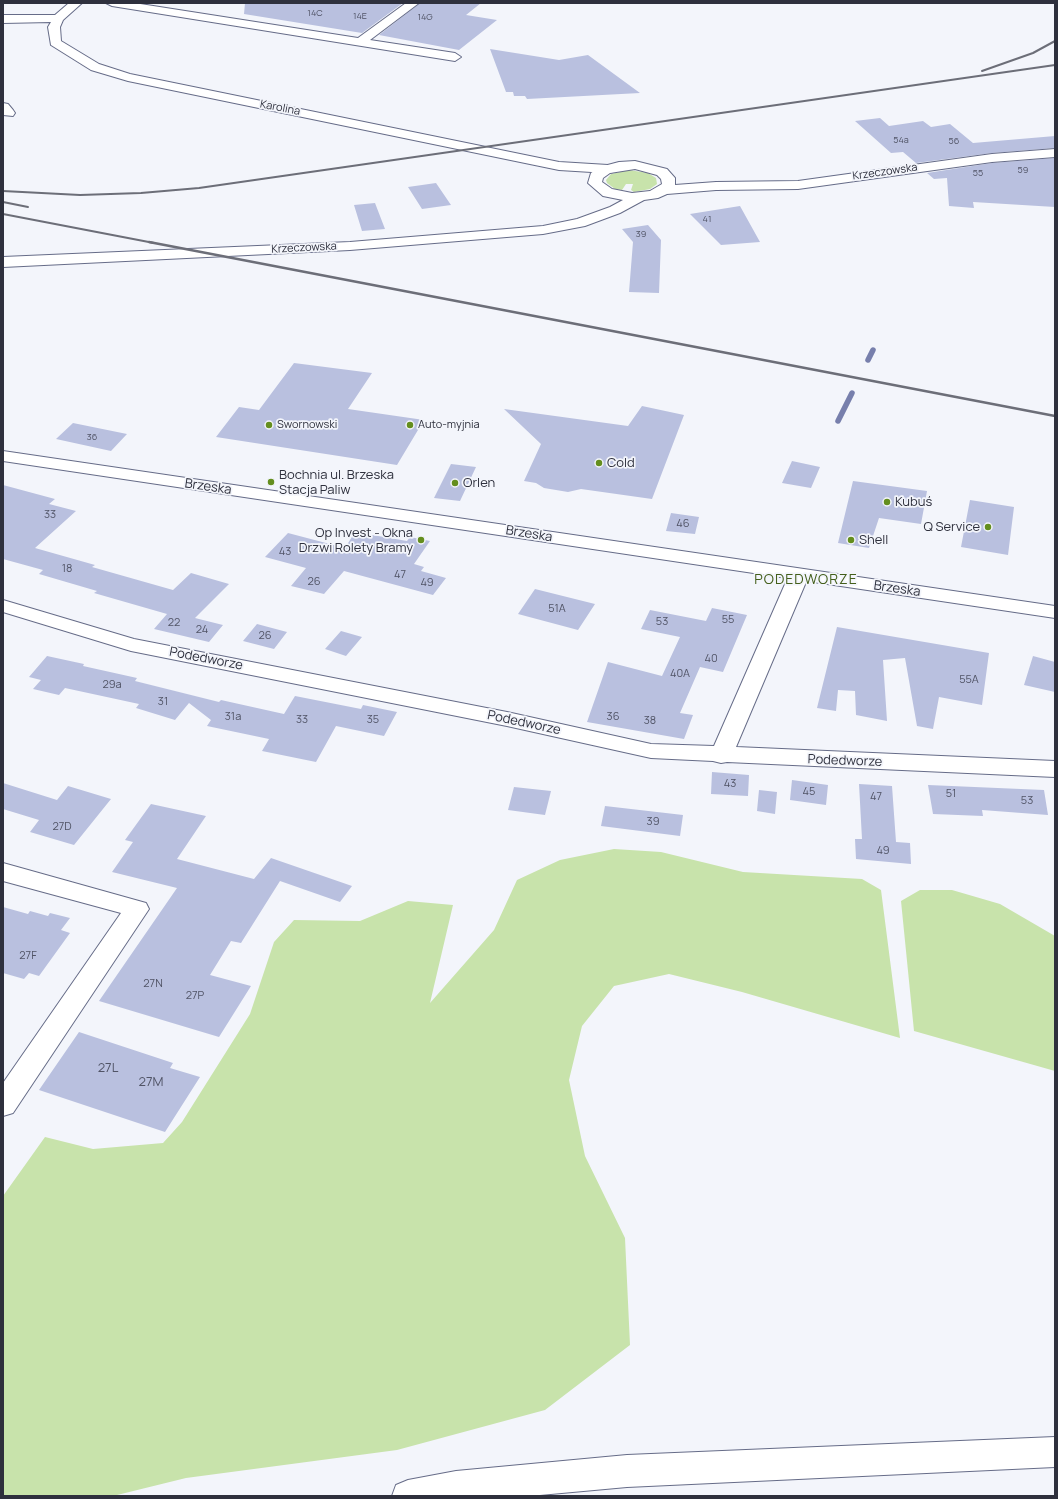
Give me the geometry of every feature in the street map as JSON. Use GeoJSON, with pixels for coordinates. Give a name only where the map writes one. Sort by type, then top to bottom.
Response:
{"type":"FeatureCollection","features":[{"type":"Feature","properties":{"kind":"street"},"geometry":{"type":"LineString","coordinates":[[3,19],[58,18],[76,3]]}},
{"type":"Feature","properties":{"kind":"street"},"geometry":{"type":"LineString","coordinates":[[112,3],[455,57]]}},
{"type":"Feature","properties":{"kind":"street"},"geometry":{"type":"LineString","coordinates":[[360,42],[413,3]]}},
{"type":"Feature","properties":{"kind":"street","name":"Karolina"},"geometry":{"type":"LineString","coordinates":[[58,18],[54,27],[55,42],[95,67],[121,75],[560,166],[608,169]]}},
{"type":"Feature","properties":{"kind":"street","name":"Krzeczowska"},"geometry":{"type":"LineString","coordinates":[[3,262],[350,246],[515,233],[573,225],[615,210],[639,197],[653,194],[666,184],[746,187],[798,185],[992,158],[1055,153]]}},
{"type":"Feature","properties":{"kind":"street"},"geometry":{"type":"LineString","coordinates":[[639,197],[608,193],[598,186],[595,179],[600,172],[608,169],[627,165],[644,166],[662,172],[666,184]]}},
{"type":"Feature","properties":{"kind":"street","name":"Karolina"},"geometry":{"type":"LineString","coordinates":[[560,166],[595,179]]}},
{"type":"Feature","properties":{"kind":"street"},"geometry":{"type":"LineString","coordinates":[[602,214],[610,200],[608,193]]}},
{"type":"Feature","properties":{"kind":"street","name":"Brzeska"},"geometry":{"type":"LineString","coordinates":[[3,456],[1055,612]]}},
{"type":"Feature","properties":{"kind":"street"},"geometry":{"type":"LineString","coordinates":[[721,756],[799,575]]}},
{"type":"Feature","properties":{"kind":"street","name":"Podedworze"},"geometry":{"type":"LineString","coordinates":[[3,606],[131,645],[507,719],[651,751],[721,756],[1055,770]]}},
{"type":"Feature","properties":{"kind":"street"},"geometry":{"type":"LineString","coordinates":[[3,872],[137,909],[3,1105]]}},
{"type":"Feature","properties":{"kind":"street"},"geometry":{"type":"LineString","coordinates":[[408,1496],[456,1487],[627,1471],[1055,1452]]}},
{"type":"Feature","properties":{"kind":"green space"},"geometry":{"type":"Polygon","coordinates":[[[629,170],[648,173],[656,178],[657,184],[650,189],[634,192],[631,190],[633,184],[626,184],[622,190],[615,189],[607,183],[606,180],[611,174],[629,170]]]}},
{"type":"Feature","properties":{"kind":"green space"},"geometry":{"type":"Polygon","coordinates":[[[614,849],[661,852],[743,872],[862,879],[881,890],[900,1038],[742,992],[669,974],[614,986],[582,1026],[569,1080],[585,1156],[625,1238],[630,1345],[545,1410],[397,1450],[186,1478],[113,1496],[3,1496],[3,1196],[45,1137],[93,1149],[163,1143],[182,1122],[250,1014],[274,942],[294,920],[360,921],[408,901],[453,905],[430,1003],[494,930],[517,880],[560,860],[614,849]]]}},
{"type":"Feature","properties":{"kind":"green space"},"geometry":{"type":"Polygon","coordinates":[[[920,890],[952,890],[1000,904],[1055,936],[1055,1071],[914,1031],[901,901],[920,890]]]}},
{"type":"Feature","properties":{"kind":"building"},"geometry":{"type":"Polygon","coordinates":[[[245,3],[403,3],[362,33],[244,14],[245,3]]]}},
{"type":"Feature","properties":{"kind":"building"},"geometry":{"type":"Polygon","coordinates":[[[420,3],[481,3],[466,15],[497,20],[459,50],[379,35],[420,3]]]}},
{"type":"Feature","properties":{"kind":"building"},"geometry":{"type":"Polygon","coordinates":[[[490,49],[559,60],[588,55],[640,93],[527,99],[525,96],[514,96],[513,92],[506,92],[490,49]]]}},
{"type":"Feature","properties":{"kind":"building"},"geometry":{"type":"Polygon","coordinates":[[[880,118],[889,126],[923,121],[931,127],[950,124],[973,143],[1055,136],[1055,148],[992,153],[916,163],[903,152],[891,153],[855,121],[880,118]]]}},
{"type":"Feature","properties":{"kind":"building"},"geometry":{"type":"Polygon","coordinates":[[[1055,158],[1055,207],[973,202],[974,208],[949,206],[947,178],[934,179],[927,173],[992,163],[1055,158]]]}},
{"type":"Feature","properties":{"kind":"building"},"geometry":{"type":"Polygon","coordinates":[[[436,183],[451,205],[422,209],[408,187],[436,183]]]}},
{"type":"Feature","properties":{"kind":"building"},"geometry":{"type":"Polygon","coordinates":[[[375,203],[385,229],[362,231],[354,205],[375,203]]]}},
{"type":"Feature","properties":{"kind":"building"},"geometry":{"type":"Polygon","coordinates":[[[740,206],[760,242],[721,245],[690,214],[740,206]]]}},
{"type":"Feature","properties":{"kind":"building"},"geometry":{"type":"Polygon","coordinates":[[[648,225],[661,240],[659,293],[629,292],[633,242],[622,229],[648,225]]]}},
{"type":"Feature","properties":{"kind":"building"},"geometry":{"type":"Polygon","coordinates":[[[294,363],[372,373],[348,409],[424,420],[397,465],[216,437],[239,407],[259,410],[294,363]]]}},
{"type":"Feature","properties":{"kind":"building","name":"Cold"},"geometry":{"type":"Polygon","coordinates":[[[642,406],[684,415],[652,499],[581,489],[568,492],[544,488],[536,483],[524,481],[541,444],[504,409],[628,426],[642,406]]]}},
{"type":"Feature","properties":{"kind":"building"},"geometry":{"type":"Polygon","coordinates":[[[73,423],[127,434],[111,451],[56,439],[73,423]]]}},
{"type":"Feature","properties":{"kind":"building"},"geometry":{"type":"Polygon","coordinates":[[[792,461],[820,467],[811,488],[782,483],[792,461]]]}},
{"type":"Feature","properties":{"kind":"building","name":"Orlen"},"geometry":{"type":"Polygon","coordinates":[[[451,464],[476,467],[460,501],[434,498],[451,464]]]}},
{"type":"Feature","properties":{"kind":"building","name":"Kubuś"},"geometry":{"type":"Polygon","coordinates":[[[853,481],[927,491],[921,524],[879,518],[869,548],[838,543],[853,481]]]}},
{"type":"Feature","properties":{"kind":"building"},"geometry":{"type":"Polygon","coordinates":[[[3,485],[55,499],[49,504],[76,511],[35,548],[95,565],[92,567],[173,590],[191,573],[229,584],[195,618],[223,625],[209,642],[154,629],[167,614],[94,593],[97,591],[39,574],[43,570],[3,559],[3,485]]]}},
{"type":"Feature","properties":{"kind":"building","name":"Q Service"},"geometry":{"type":"Polygon","coordinates":[[[970,500],[1014,507],[1008,555],[961,547],[970,500]]]}},
{"type":"Feature","properties":{"kind":"building"},"geometry":{"type":"Polygon","coordinates":[[[671,513],[699,517],[695,534],[666,531],[671,513]]]}},
{"type":"Feature","properties":{"kind":"building"},"geometry":{"type":"Polygon","coordinates":[[[355,532],[407,541],[410,537],[430,541],[414,564],[424,567],[421,571],[446,578],[433,595],[344,571],[324,594],[291,586],[306,568],[265,557],[288,533],[345,548],[355,532]]]}},
{"type":"Feature","properties":{"kind":"building"},"geometry":{"type":"Polygon","coordinates":[[[535,589],[595,604],[578,630],[518,614],[535,589]]]}},
{"type":"Feature","properties":{"kind":"building"},"geometry":{"type":"Polygon","coordinates":[[[712,608],[747,615],[723,672],[700,667],[680,713],[693,715],[684,739],[587,722],[608,662],[662,676],[680,637],[641,629],[650,610],[706,621],[712,608]]]}},
{"type":"Feature","properties":{"kind":"building"},"geometry":{"type":"Polygon","coordinates":[[[257,624],[287,632],[274,649],[243,641],[257,624]]]}},
{"type":"Feature","properties":{"kind":"building"},"geometry":{"type":"Polygon","coordinates":[[[837,627],[989,653],[982,705],[939,697],[933,729],[917,726],[905,658],[883,660],[887,721],[856,715],[855,691],[838,690],[836,711],[817,708],[837,627]]]}},
{"type":"Feature","properties":{"kind":"building"},"geometry":{"type":"Polygon","coordinates":[[[341,631],[362,637],[346,656],[325,649],[341,631]]]}},
{"type":"Feature","properties":{"kind":"building"},"geometry":{"type":"Polygon","coordinates":[[[47,656],[137,678],[135,681],[219,702],[221,700],[284,714],[295,696],[361,709],[363,705],[397,712],[384,736],[336,726],[316,762],[262,751],[269,739],[207,726],[211,720],[189,703],[175,720],[136,708],[139,704],[65,688],[59,695],[33,689],[41,680],[29,677],[47,656]]]}},
{"type":"Feature","properties":{"kind":"building"},"geometry":{"type":"Polygon","coordinates":[[[1033,656],[1055,662],[1055,692],[1024,685],[1033,656]]]}},
{"type":"Feature","properties":{"kind":"building"},"geometry":{"type":"Polygon","coordinates":[[[712,772],[749,775],[748,796],[711,794],[712,772]]]}},
{"type":"Feature","properties":{"kind":"building"},"geometry":{"type":"Polygon","coordinates":[[[792,780],[828,785],[826,805],[790,800],[792,780]]]}},
{"type":"Feature","properties":{"kind":"building"},"geometry":{"type":"Polygon","coordinates":[[[3,783],[57,800],[68,786],[111,799],[74,845],[30,832],[39,820],[3,809],[3,783]]]}},
{"type":"Feature","properties":{"kind":"building"},"geometry":{"type":"Polygon","coordinates":[[[859,784],[892,786],[896,842],[910,843],[911,864],[856,859],[855,839],[862,839],[859,784]]]}},
{"type":"Feature","properties":{"kind":"building"},"geometry":{"type":"Polygon","coordinates":[[[928,785],[1044,790],[1048,815],[982,810],[983,816],[933,814],[928,785]]]}},
{"type":"Feature","properties":{"kind":"building"},"geometry":{"type":"Polygon","coordinates":[[[514,787],[551,791],[545,815],[508,810],[514,787]]]}},
{"type":"Feature","properties":{"kind":"building"},"geometry":{"type":"Polygon","coordinates":[[[759,790],[777,792],[775,814],[757,811],[759,790]]]}},
{"type":"Feature","properties":{"kind":"building"},"geometry":{"type":"Polygon","coordinates":[[[151,804],[206,816],[177,859],[254,879],[271,858],[352,886],[340,902],[280,881],[241,943],[231,941],[210,975],[251,986],[219,1037],[99,1001],[177,888],[112,872],[133,842],[125,840],[151,804]]]}},
{"type":"Feature","properties":{"kind":"building"},"geometry":{"type":"Polygon","coordinates":[[[605,806],[683,815],[680,836],[601,826],[605,806]]]}},
{"type":"Feature","properties":{"kind":"building"},"geometry":{"type":"Polygon","coordinates":[[[3,907],[28,914],[30,911],[48,916],[50,913],[70,918],[61,930],[70,933],[39,976],[29,973],[24,979],[3,973],[3,907]]]}},
{"type":"Feature","properties":{"kind":"building"},"geometry":{"type":"Polygon","coordinates":[[[79,1032],[173,1063],[170,1068],[200,1077],[165,1132],[39,1090],[79,1032]]]}},
{"type":"Feature","properties":{"kind":"waterway"},"geometry":{"type":"LineString","coordinates":[[868,360],[873,350]]}},
{"type":"Feature","properties":{"kind":"waterway"},"geometry":{"type":"LineString","coordinates":[[838,421],[852,393]]}},
{"type":"Feature","properties":{"kind":"railway"},"geometry":{"type":"LineString","coordinates":[[982,71],[1033,53],[1055,41]]}},
{"type":"Feature","properties":{"kind":"railway"},"geometry":{"type":"LineString","coordinates":[[3,191],[80,195],[141,193],[199,188],[1055,65]]}},
{"type":"Feature","properties":{"kind":"railway"},"geometry":{"type":"LineString","coordinates":[[3,202],[28,207]]}},
{"type":"Feature","properties":{"kind":"railway"},"geometry":{"type":"LineString","coordinates":[[3,214],[154,243]]}},
{"type":"Feature","properties":{"kind":"railway"},"geometry":{"type":"LineString","coordinates":[[149,242],[1055,416]]}},
{"type":"Feature","properties":{"kind":"place","name":"Swornowski"},"geometry":{"type":"Point","coordinates":[269,425]}},
{"type":"Feature","properties":{"kind":"place","name":"Auto-myjnia"},"geometry":{"type":"Point","coordinates":[410,425]}},
{"type":"Feature","properties":{"kind":"place","name":"Cold"},"geometry":{"type":"Point","coordinates":[599,463]}},
{"type":"Feature","properties":{"kind":"place","name":"Bochnia ul. Brzeska Stacja Paliw"},"geometry":{"type":"Point","coordinates":[271,482]}},
{"type":"Feature","properties":{"kind":"place","name":"Orlen"},"geometry":{"type":"Point","coordinates":[455,483]}},
{"type":"Feature","properties":{"kind":"place","name":"Kubuś"},"geometry":{"type":"Point","coordinates":[887,502]}},
{"type":"Feature","properties":{"kind":"place","name":"Q Service"},"geometry":{"type":"Point","coordinates":[988,527]}},
{"type":"Feature","properties":{"kind":"place","name":"Op Invest - Okna Drzwi Rolety Bramy"},"geometry":{"type":"Point","coordinates":[421,540]}},
{"type":"Feature","properties":{"kind":"place","name":"Shell"},"geometry":{"type":"Point","coordinates":[851,540]}},
{"type":"Feature","properties":{"kind":"district","name":"PODEDWORZE"},"geometry":{"type":"Point","coordinates":[806,580]}}]}
